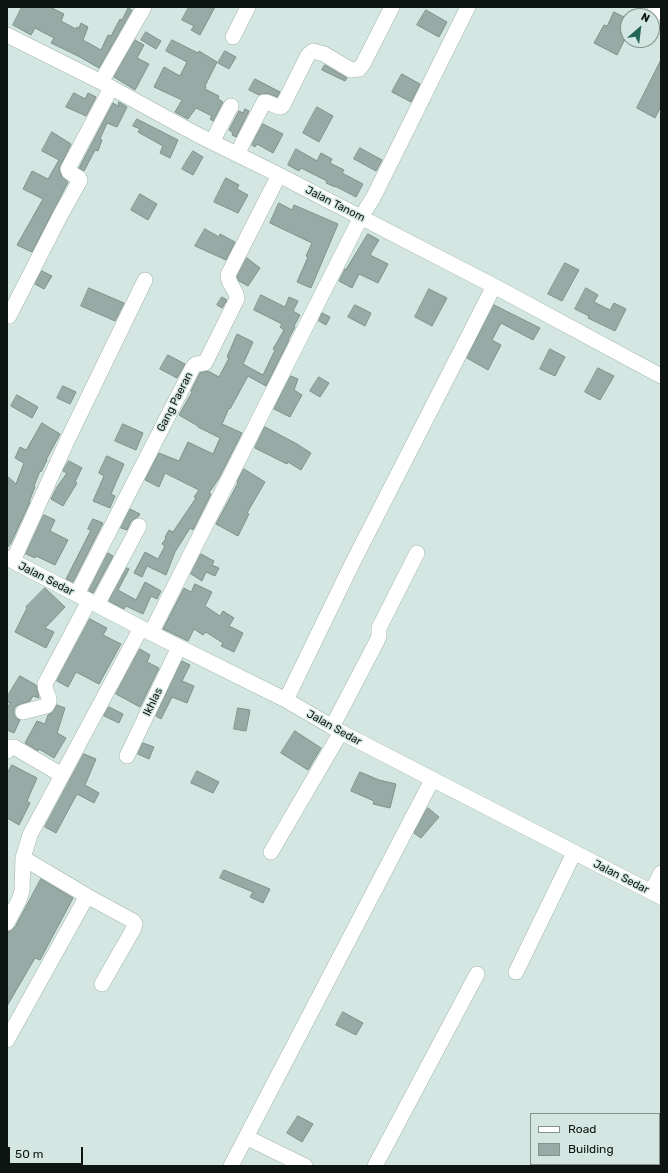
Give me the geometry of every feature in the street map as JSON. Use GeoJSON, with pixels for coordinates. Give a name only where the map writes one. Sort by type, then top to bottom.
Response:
{"type":"FeatureCollection","features":[{"type":"Feature","properties":{"kind":"street"},"geometry":{"type":"LineString","coordinates":[[9,316],[80,180],[69,172],[68,169],[106,85],[144,7]]}},
{"type":"Feature","properties":{"kind":"street"},"geometry":{"type":"LineString","coordinates":[[233,37],[248,7]]}},
{"type":"Feature","properties":{"kind":"street"},"geometry":{"type":"LineString","coordinates":[[237,154],[264,102],[268,102],[277,107],[281,107],[283,105],[308,55],[313,51],[324,54],[351,70],[359,69],[392,7]]}},
{"type":"Feature","properties":{"kind":"street"},"geometry":{"type":"LineString","coordinates":[[7,924],[22,891],[23,858],[30,835],[62,775],[146,630],[361,217],[373,198],[468,7]]}},
{"type":"Feature","properties":{"kind":"street","name":"Jalan Tanom"},"geometry":{"type":"LineString","coordinates":[[7,35],[494,286],[661,376]]}},
{"type":"Feature","properties":{"kind":"street"},"geometry":{"type":"LineString","coordinates":[[212,142],[231,106]]}},
{"type":"Feature","properties":{"kind":"street","name":"Gang Paeran"},"geometry":{"type":"LineString","coordinates":[[88,600],[193,367],[196,364],[205,363],[238,299],[229,282],[228,275],[279,175]]}},
{"type":"Feature","properties":{"kind":"street"},"geometry":{"type":"LineString","coordinates":[[10,560],[145,280]]}},
{"type":"Feature","properties":{"kind":"street"},"geometry":{"type":"LineString","coordinates":[[286,700],[352,564],[494,286]]}},
{"type":"Feature","properties":{"kind":"street"},"geometry":{"type":"LineString","coordinates":[[24,712],[49,704],[50,699],[44,687],[45,684],[88,600],[139,526]]}},
{"type":"Feature","properties":{"kind":"street"},"geometry":{"type":"LineString","coordinates":[[271,852],[336,730],[378,641],[379,628],[417,553]]}},
{"type":"Feature","properties":{"kind":"street","name":"Jalan Sedar"},"geometry":{"type":"LineString","coordinates":[[10,560],[286,700],[336,730],[656,895]]}},
{"type":"Feature","properties":{"kind":"street","name":"Ikhlas"},"geometry":{"type":"LineString","coordinates":[[126,756],[179,647]]}},
{"type":"Feature","properties":{"kind":"street"},"geometry":{"type":"LineString","coordinates":[[7,751],[10,747],[14,747],[62,775]]}},
{"type":"Feature","properties":{"kind":"street"},"geometry":{"type":"LineString","coordinates":[[231,1166],[432,780]]}},
{"type":"Feature","properties":{"kind":"street"},"geometry":{"type":"LineString","coordinates":[[516,972],[574,853]]}},
{"type":"Feature","properties":{"kind":"street"},"geometry":{"type":"LineString","coordinates":[[23,858],[133,921],[135,924],[102,984]]}},
{"type":"Feature","properties":{"kind":"street"},"geometry":{"type":"LineString","coordinates":[[656,895],[661,873]]}},
{"type":"Feature","properties":{"kind":"street"},"geometry":{"type":"LineString","coordinates":[[7,1040],[87,896]]}},
{"type":"Feature","properties":{"kind":"street"},"geometry":{"type":"LineString","coordinates":[[375,1166],[477,974]]}},
{"type":"Feature","properties":{"kind":"street"},"geometry":{"type":"LineString","coordinates":[[246,1137],[306,1166]]}},
{"type":"Feature","properties":{"kind":"building"},"geometry":{"type":"Polygon","coordinates":[[[22,7],[50,7],[64,14],[61,21],[76,29],[77,27],[79,28],[81,23],[88,27],[83,40],[101,50],[108,35],[111,36],[128,8],[132,10],[99,68],[51,43],[54,38],[35,28],[31,35],[13,25],[22,7]]]}},
{"type":"Feature","properties":{"kind":"building"},"geometry":{"type":"Polygon","coordinates":[[[189,7],[215,7],[200,35],[191,30],[194,26],[182,20],[189,7]]]}},
{"type":"Feature","properties":{"kind":"building"},"geometry":{"type":"Polygon","coordinates":[[[426,10],[447,22],[439,37],[417,25],[426,10]]]}},
{"type":"Feature","properties":{"kind":"building"},"geometry":{"type":"Polygon","coordinates":[[[614,12],[620,15],[620,48],[617,55],[594,43],[604,25],[607,26],[614,12]]]}},
{"type":"Feature","properties":{"kind":"building"},"geometry":{"type":"Polygon","coordinates":[[[146,32],[161,41],[156,49],[141,40],[146,32]]]}},
{"type":"Feature","properties":{"kind":"building"},"geometry":{"type":"Polygon","coordinates":[[[135,40],[144,45],[137,58],[149,64],[135,90],[114,77],[135,40]]]}},
{"type":"Feature","properties":{"kind":"building"},"geometry":{"type":"Polygon","coordinates":[[[172,40],[198,53],[199,51],[217,62],[205,86],[205,89],[219,96],[218,99],[223,102],[213,121],[210,119],[212,116],[196,108],[188,119],[175,112],[182,100],[154,87],[164,67],[180,76],[187,62],[166,51],[172,40]]]}},
{"type":"Feature","properties":{"kind":"building"},"geometry":{"type":"Polygon","coordinates":[[[225,51],[236,57],[229,69],[218,63],[225,51]]]}},
{"type":"Feature","properties":{"kind":"building"},"geometry":{"type":"Polygon","coordinates":[[[661,60],[661,106],[655,118],[637,108],[661,60]]]}},
{"type":"Feature","properties":{"kind":"building"},"geometry":{"type":"Polygon","coordinates":[[[325,65],[347,78],[345,81],[322,70],[325,65]]]}},
{"type":"Feature","properties":{"kind":"building"},"geometry":{"type":"Polygon","coordinates":[[[402,74],[420,84],[411,102],[392,92],[402,74]]]}},
{"type":"Feature","properties":{"kind":"building"},"geometry":{"type":"Polygon","coordinates":[[[255,79],[280,92],[277,97],[267,93],[259,95],[249,90],[255,79]]]}},
{"type":"Feature","properties":{"kind":"building"},"geometry":{"type":"Polygon","coordinates":[[[74,93],[85,99],[88,93],[96,97],[86,116],[66,107],[74,93]]]}},
{"type":"Feature","properties":{"kind":"building"},"geometry":{"type":"Polygon","coordinates":[[[119,102],[127,107],[117,127],[107,123],[100,139],[102,140],[98,151],[95,150],[84,171],[79,168],[113,103],[118,106],[119,102]]]}},
{"type":"Feature","properties":{"kind":"building"},"geometry":{"type":"Polygon","coordinates":[[[317,107],[333,116],[319,142],[303,133],[317,107]]]}},
{"type":"Feature","properties":{"kind":"building"},"geometry":{"type":"Polygon","coordinates":[[[245,109],[249,111],[236,137],[232,135],[233,133],[229,130],[239,111],[243,113],[245,109]]]}},
{"type":"Feature","properties":{"kind":"building"},"geometry":{"type":"Polygon","coordinates":[[[137,119],[178,140],[170,158],[160,153],[163,146],[138,132],[140,129],[133,126],[137,119]]]}},
{"type":"Feature","properties":{"kind":"building"},"geometry":{"type":"Polygon","coordinates":[[[263,124],[283,134],[273,153],[257,144],[255,147],[252,145],[263,124]]]}},
{"type":"Feature","properties":{"kind":"building"},"geometry":{"type":"Polygon","coordinates":[[[52,132],[71,144],[59,169],[61,175],[68,182],[32,252],[17,245],[43,199],[23,189],[32,171],[48,179],[59,160],[42,151],[52,132]]]}},
{"type":"Feature","properties":{"kind":"building"},"geometry":{"type":"Polygon","coordinates":[[[360,148],[382,160],[376,171],[354,159],[360,148]]]}},
{"type":"Feature","properties":{"kind":"building"},"geometry":{"type":"Polygon","coordinates":[[[296,149],[317,161],[321,153],[332,159],[330,163],[344,170],[342,173],[363,184],[356,197],[326,183],[327,181],[301,168],[299,171],[288,165],[296,149]]]}},
{"type":"Feature","properties":{"kind":"building"},"geometry":{"type":"Polygon","coordinates":[[[193,151],[203,157],[193,175],[182,169],[193,151]]]}},
{"type":"Feature","properties":{"kind":"building"},"geometry":{"type":"Polygon","coordinates":[[[226,178],[239,185],[237,189],[248,195],[238,213],[214,202],[226,178]]]}},
{"type":"Feature","properties":{"kind":"building"},"geometry":{"type":"Polygon","coordinates":[[[140,194],[157,204],[148,220],[131,210],[140,194]]]}},
{"type":"Feature","properties":{"kind":"building"},"geometry":{"type":"Polygon","coordinates":[[[279,203],[292,210],[294,205],[338,224],[311,288],[297,282],[308,257],[306,256],[312,243],[270,223],[279,203]]]}},
{"type":"Feature","properties":{"kind":"building"},"geometry":{"type":"Polygon","coordinates":[[[205,229],[219,237],[220,234],[235,242],[226,260],[195,246],[205,229]]]}},
{"type":"Feature","properties":{"kind":"building"},"geometry":{"type":"Polygon","coordinates":[[[368,234],[379,240],[370,255],[388,264],[378,283],[359,274],[352,288],[339,281],[368,234]]]}},
{"type":"Feature","properties":{"kind":"building"},"geometry":{"type":"Polygon","coordinates":[[[247,258],[260,268],[248,286],[239,281],[237,277],[247,258]]]}},
{"type":"Feature","properties":{"kind":"building"},"geometry":{"type":"Polygon","coordinates":[[[565,263],[579,270],[562,301],[548,294],[565,263]]]}},
{"type":"Feature","properties":{"kind":"building"},"geometry":{"type":"Polygon","coordinates":[[[42,271],[52,276],[44,289],[35,284],[42,271]]]}},
{"type":"Feature","properties":{"kind":"building"},"geometry":{"type":"Polygon","coordinates":[[[89,288],[124,303],[115,321],[81,306],[89,288]]]}},
{"type":"Feature","properties":{"kind":"building"},"geometry":{"type":"Polygon","coordinates":[[[586,288],[598,295],[594,302],[610,310],[614,303],[626,309],[615,331],[588,318],[589,316],[575,309],[586,288]]]}},
{"type":"Feature","properties":{"kind":"building"},"geometry":{"type":"Polygon","coordinates":[[[429,289],[447,298],[432,326],[415,317],[429,289]]]}},
{"type":"Feature","properties":{"kind":"building"},"geometry":{"type":"Polygon","coordinates":[[[261,295],[285,307],[289,297],[298,301],[293,311],[300,315],[294,326],[295,327],[266,386],[248,376],[230,409],[229,408],[222,424],[242,433],[219,478],[209,493],[211,494],[193,530],[190,528],[175,552],[166,575],[147,566],[142,577],[134,573],[145,552],[158,559],[165,546],[162,544],[169,530],[173,532],[196,498],[194,497],[199,490],[165,473],[159,487],[145,480],[159,453],[179,461],[188,442],[213,454],[220,438],[179,415],[192,392],[191,391],[200,373],[208,371],[219,377],[229,358],[227,357],[237,334],[253,342],[243,364],[263,375],[275,350],[273,349],[284,330],[280,327],[282,324],[254,310],[261,295]]]}},
{"type":"Feature","properties":{"kind":"building"},"geometry":{"type":"Polygon","coordinates":[[[222,297],[227,300],[222,308],[217,305],[222,297]]]}},
{"type":"Feature","properties":{"kind":"building"},"geometry":{"type":"Polygon","coordinates":[[[355,305],[371,313],[365,326],[348,317],[355,305]]]}},
{"type":"Feature","properties":{"kind":"building"},"geometry":{"type":"Polygon","coordinates":[[[494,305],[540,328],[533,340],[501,323],[492,340],[501,345],[488,370],[467,358],[494,305]]]}},
{"type":"Feature","properties":{"kind":"building"},"geometry":{"type":"Polygon","coordinates":[[[322,313],[330,317],[326,325],[319,321],[322,313]]]}},
{"type":"Feature","properties":{"kind":"building"},"geometry":{"type":"Polygon","coordinates":[[[550,349],[565,357],[555,376],[540,369],[550,349]]]}},
{"type":"Feature","properties":{"kind":"building"},"geometry":{"type":"Polygon","coordinates":[[[168,355],[185,364],[177,378],[160,369],[168,355]]]}},
{"type":"Feature","properties":{"kind":"building"},"geometry":{"type":"Polygon","coordinates":[[[598,368],[614,376],[600,400],[585,392],[598,368]]]}},
{"type":"Feature","properties":{"kind":"building"},"geometry":{"type":"Polygon","coordinates":[[[291,376],[298,379],[294,390],[302,395],[290,417],[274,409],[291,376]]]}},
{"type":"Feature","properties":{"kind":"building"},"geometry":{"type":"Polygon","coordinates":[[[319,377],[329,383],[320,397],[310,391],[319,377]]]}},
{"type":"Feature","properties":{"kind":"building"},"geometry":{"type":"Polygon","coordinates":[[[63,386],[76,392],[70,404],[57,398],[63,386]]]}},
{"type":"Feature","properties":{"kind":"building"},"geometry":{"type":"Polygon","coordinates":[[[17,395],[38,407],[32,418],[11,406],[17,395]]]}},
{"type":"Feature","properties":{"kind":"building"},"geometry":{"type":"Polygon","coordinates":[[[42,423],[60,434],[41,472],[40,471],[30,502],[11,543],[7,548],[7,476],[16,484],[24,463],[15,458],[20,447],[26,450],[42,423]]]}},
{"type":"Feature","properties":{"kind":"building"},"geometry":{"type":"Polygon","coordinates":[[[123,424],[143,433],[136,450],[115,441],[123,424]]]}},
{"type":"Feature","properties":{"kind":"building"},"geometry":{"type":"Polygon","coordinates":[[[265,427],[311,453],[301,470],[288,462],[287,464],[255,448],[265,427]]]}},
{"type":"Feature","properties":{"kind":"building"},"geometry":{"type":"Polygon","coordinates":[[[107,456],[124,464],[111,494],[115,496],[110,508],[93,501],[104,476],[99,473],[107,456]]]}},
{"type":"Feature","properties":{"kind":"building"},"geometry":{"type":"Polygon","coordinates":[[[69,461],[82,468],[75,482],[77,483],[63,506],[51,499],[67,473],[63,471],[69,461]]]}},
{"type":"Feature","properties":{"kind":"building"},"geometry":{"type":"Polygon","coordinates":[[[244,469],[265,482],[247,513],[249,514],[238,536],[216,524],[244,469]]]}},
{"type":"Feature","properties":{"kind":"building"},"geometry":{"type":"Polygon","coordinates":[[[130,509],[140,514],[131,521],[127,530],[121,528],[130,509]]]}},
{"type":"Feature","properties":{"kind":"building"},"geometry":{"type":"Polygon","coordinates":[[[44,515],[55,520],[50,531],[68,540],[55,565],[36,556],[35,558],[26,554],[44,515]]]}},
{"type":"Feature","properties":{"kind":"building"},"geometry":{"type":"Polygon","coordinates":[[[93,519],[103,523],[73,582],[66,579],[91,530],[88,529],[93,519]]]}},
{"type":"Feature","properties":{"kind":"building"},"geometry":{"type":"Polygon","coordinates":[[[108,553],[113,556],[93,593],[89,591],[108,553]]]}},
{"type":"Feature","properties":{"kind":"building"},"geometry":{"type":"Polygon","coordinates":[[[201,554],[214,561],[212,565],[219,568],[215,576],[206,572],[202,581],[191,574],[201,554]]]}},
{"type":"Feature","properties":{"kind":"building"},"geometry":{"type":"Polygon","coordinates":[[[127,568],[129,569],[118,590],[136,600],[145,582],[161,591],[157,599],[151,596],[143,614],[126,606],[124,609],[109,601],[127,568]]]}},
{"type":"Feature","properties":{"kind":"building"},"geometry":{"type":"Polygon","coordinates":[[[195,584],[212,592],[205,606],[220,616],[223,611],[234,618],[229,626],[243,633],[234,652],[221,646],[223,643],[206,632],[203,635],[194,629],[188,641],[163,629],[184,588],[191,592],[195,584]]]}},
{"type":"Feature","properties":{"kind":"building"},"geometry":{"type":"Polygon","coordinates":[[[45,588],[65,607],[45,628],[54,632],[46,648],[15,632],[27,608],[26,607],[45,588]]]}},
{"type":"Feature","properties":{"kind":"building"},"geometry":{"type":"Polygon","coordinates":[[[90,619],[107,628],[103,635],[121,644],[99,684],[76,672],[68,687],[57,681],[90,619]]]}},
{"type":"Feature","properties":{"kind":"building"},"geometry":{"type":"Polygon","coordinates":[[[140,649],[150,655],[147,662],[159,668],[140,707],[116,694],[140,649]]]}},
{"type":"Feature","properties":{"kind":"building"},"geometry":{"type":"Polygon","coordinates":[[[182,661],[190,665],[182,681],[194,686],[187,703],[172,697],[161,719],[156,716],[182,661]]]}},
{"type":"Feature","properties":{"kind":"building"},"geometry":{"type":"Polygon","coordinates":[[[20,676],[36,685],[39,698],[33,696],[30,701],[16,706],[14,709],[14,714],[16,718],[20,720],[14,733],[7,730],[7,709],[10,703],[7,702],[7,697],[20,676]]]}},
{"type":"Feature","properties":{"kind":"building"},"geometry":{"type":"Polygon","coordinates":[[[57,705],[65,708],[57,733],[66,738],[54,758],[25,743],[37,721],[45,724],[48,715],[53,712],[57,705]]]}},
{"type":"Feature","properties":{"kind":"building"},"geometry":{"type":"Polygon","coordinates":[[[109,707],[123,714],[119,723],[104,716],[109,707]]]}},
{"type":"Feature","properties":{"kind":"building"},"geometry":{"type":"Polygon","coordinates":[[[238,708],[250,710],[246,731],[234,729],[238,708]]]}},
{"type":"Feature","properties":{"kind":"building"},"geometry":{"type":"Polygon","coordinates":[[[295,731],[321,748],[308,770],[281,753],[295,731]]]}},
{"type":"Feature","properties":{"kind":"building"},"geometry":{"type":"Polygon","coordinates":[[[143,743],[154,747],[149,759],[138,754],[143,743]]]}},
{"type":"Feature","properties":{"kind":"building"},"geometry":{"type":"Polygon","coordinates":[[[84,754],[96,759],[85,785],[99,793],[94,803],[77,794],[56,833],[45,827],[84,754]]]}},
{"type":"Feature","properties":{"kind":"building"},"geometry":{"type":"Polygon","coordinates":[[[12,765],[37,778],[27,801],[30,803],[19,825],[7,818],[7,774],[12,765]]]}},
{"type":"Feature","properties":{"kind":"building"},"geometry":{"type":"Polygon","coordinates":[[[197,771],[219,782],[213,793],[191,783],[197,771]]]}},
{"type":"Feature","properties":{"kind":"building"},"geometry":{"type":"Polygon","coordinates":[[[360,772],[379,780],[396,784],[390,808],[373,804],[374,801],[351,791],[360,772]]]}},
{"type":"Feature","properties":{"kind":"building"},"geometry":{"type":"Polygon","coordinates":[[[428,808],[439,817],[421,838],[414,833],[428,808]]]}},
{"type":"Feature","properties":{"kind":"building"},"geometry":{"type":"Polygon","coordinates":[[[224,870],[270,889],[263,903],[250,897],[253,892],[220,878],[224,870]]]}},
{"type":"Feature","properties":{"kind":"building"},"geometry":{"type":"Polygon","coordinates":[[[41,879],[73,898],[40,960],[35,958],[7,1006],[7,936],[9,931],[15,927],[41,879]]]}},
{"type":"Feature","properties":{"kind":"building"},"geometry":{"type":"Polygon","coordinates":[[[343,1012],[363,1023],[356,1035],[336,1025],[343,1012]]]}},
{"type":"Feature","properties":{"kind":"building"},"geometry":{"type":"Polygon","coordinates":[[[298,1116],[313,1124],[302,1142],[287,1133],[298,1116]]]}}]}
